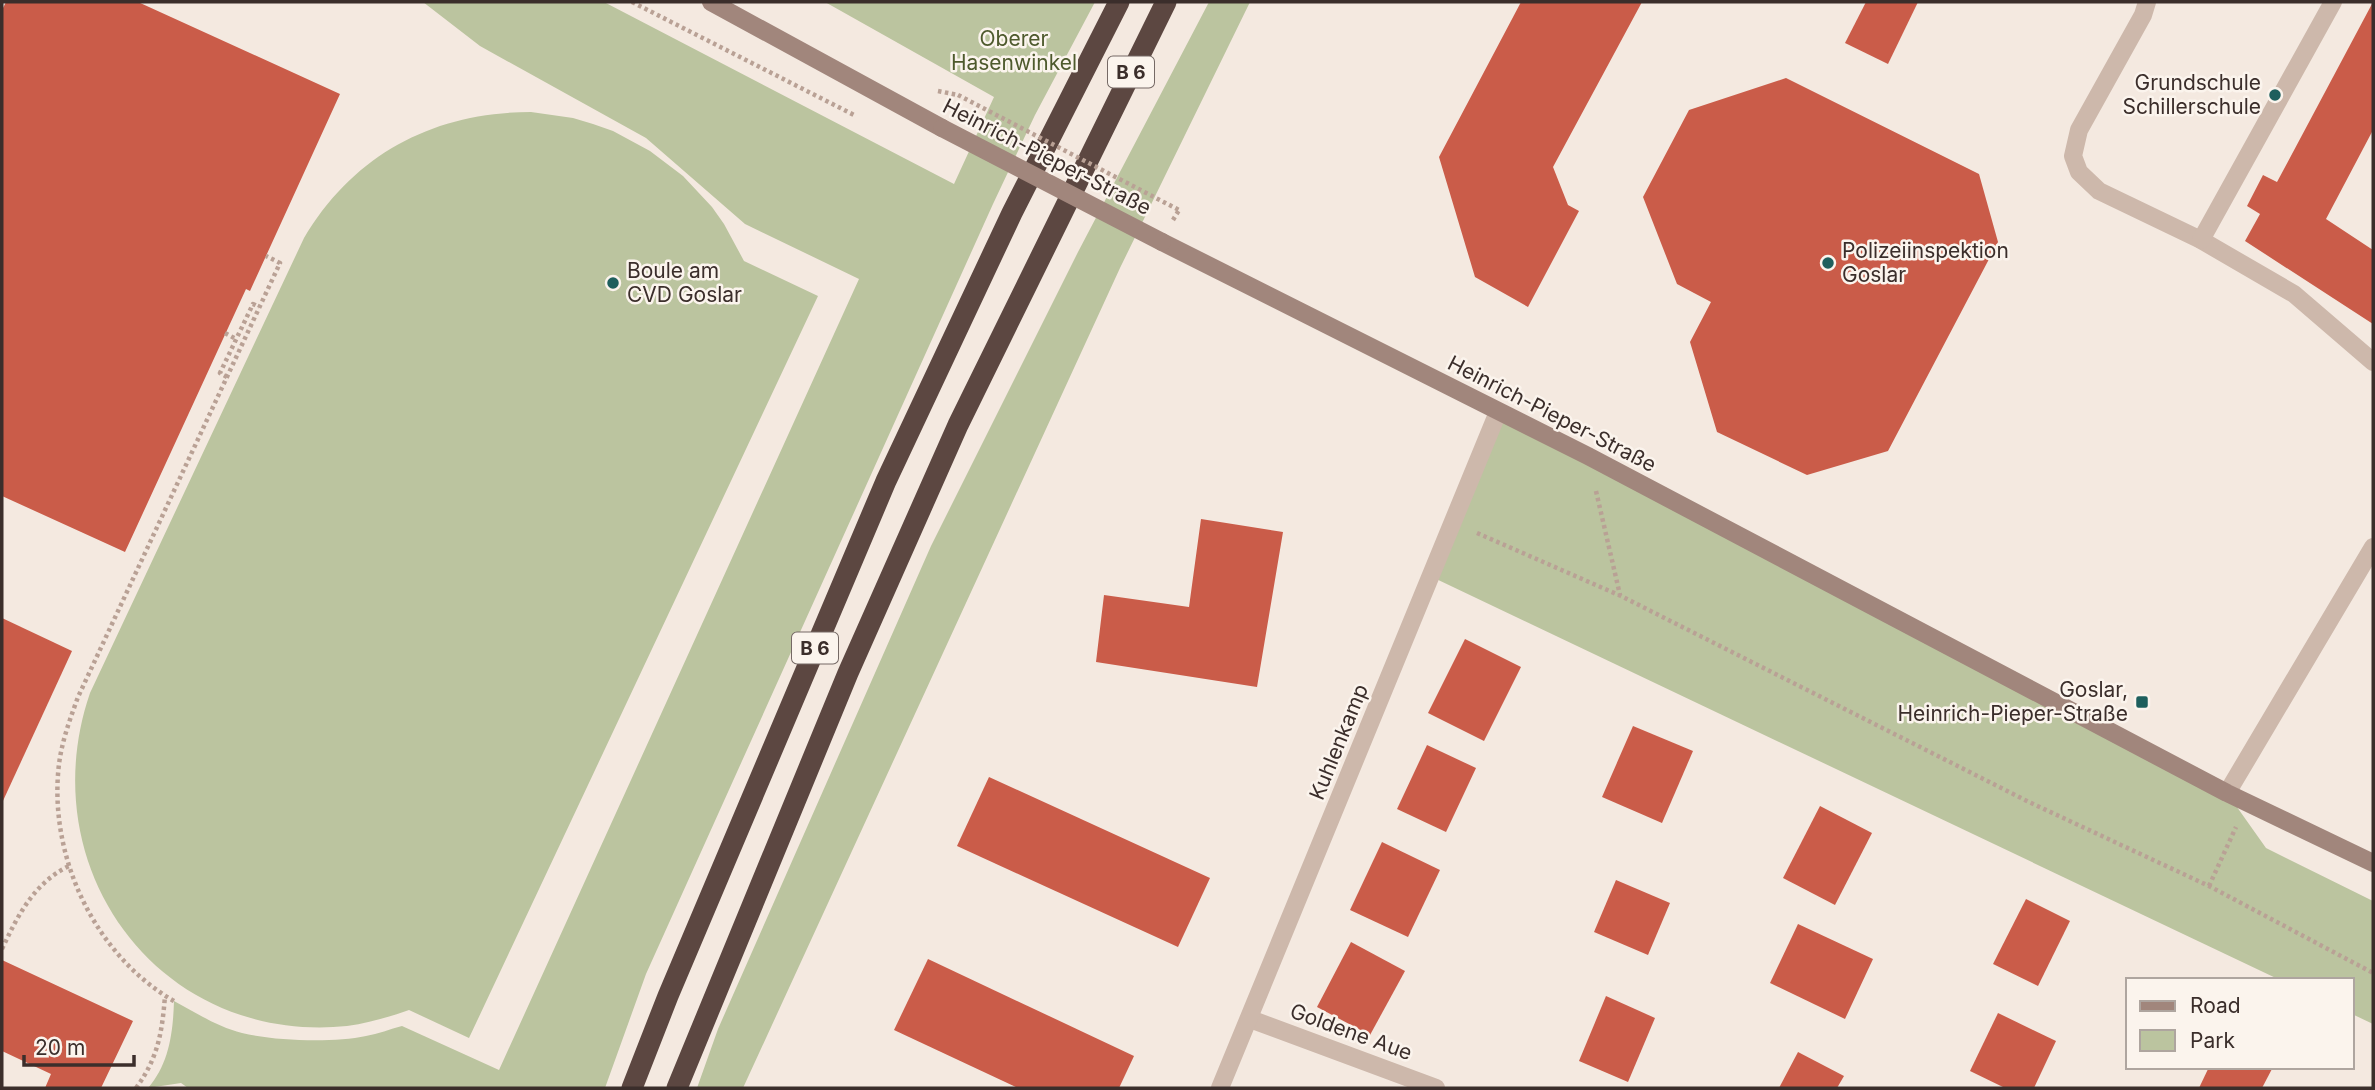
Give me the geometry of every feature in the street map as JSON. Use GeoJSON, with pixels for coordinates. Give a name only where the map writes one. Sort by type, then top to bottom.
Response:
{"type":"FeatureCollection","features":[{"type":"Feature","properties":{"kind":"highway","name":"B 6"},"geometry":{"type":"LineString","coordinates":[[632,1088],[668,996],[886,481],[1012,213],[1119,2]]}},
{"type":"Feature","properties":{"kind":"highway","name":"B 6"},"geometry":{"type":"LineString","coordinates":[[677,1088],[848,673],[953,438],[1166,2]]}},
{"type":"Feature","properties":{"kind":"street","name":"Heinrich-Pieper-Straße"},"geometry":{"type":"LineString","coordinates":[[711,2],[942,128],[1162,242],[1588,456],[2227,793],[2373,863]]}},
{"type":"Feature","properties":{"kind":"street"},"geometry":{"type":"LineString","coordinates":[[2147,2],[2143,15],[2079,130],[2073,156],[2079,172],[2099,191],[2201,240],[2294,294],[2373,362]]}},
{"type":"Feature","properties":{"kind":"street"},"geometry":{"type":"LineString","coordinates":[[2201,240],[2333,2]]}},
{"type":"Feature","properties":{"kind":"street","name":"Kuhlenkamp"},"geometry":{"type":"LineString","coordinates":[[1220,1088],[1498,412]]}},
{"type":"Feature","properties":{"kind":"street"},"geometry":{"type":"LineString","coordinates":[[2227,793],[2373,547]]}},
{"type":"Feature","properties":{"kind":"street","name":"Goldene Aue"},"geometry":{"type":"LineString","coordinates":[[1250,1019],[1436,1088]]}},
{"type":"Feature","properties":{"kind":"path"},"geometry":{"type":"LineString","coordinates":[[632,2],[867,122]]}},
{"type":"Feature","properties":{"kind":"path"},"geometry":{"type":"LineString","coordinates":[[958,94],[1179,209]]}},
{"type":"Feature","properties":{"kind":"path"},"geometry":{"type":"LineString","coordinates":[[174,1002],[125,961],[107,940],[78,892],[68,866],[61,832],[58,798],[60,763],[66,729],[104,640],[280,263],[266,256]]}},
{"type":"Feature","properties":{"kind":"path"},"geometry":{"type":"LineString","coordinates":[[227,377],[220,373],[236,338],[253,304],[259,307]]}},
{"type":"Feature","properties":{"kind":"path"},"geometry":{"type":"LineString","coordinates":[[225,333],[236,338]]}},
{"type":"Feature","properties":{"kind":"path"},"geometry":{"type":"LineString","coordinates":[[1588,456],[1621,596]]}},
{"type":"Feature","properties":{"kind":"path"},"geometry":{"type":"LineString","coordinates":[[1454,523],[1621,596],[2029,802],[2209,886],[2373,973]]}},
{"type":"Feature","properties":{"kind":"path"},"geometry":{"type":"LineString","coordinates":[[2209,886],[2247,802]]}},
{"type":"Feature","properties":{"kind":"path"},"geometry":{"type":"LineString","coordinates":[[2,948],[24,904],[52,874],[68,866]]}},
{"type":"Feature","properties":{"kind":"path"},"geometry":{"type":"LineString","coordinates":[[136,1088],[150,1069],[163,1028],[165,996]]}},
{"type":"Feature","properties":{"kind":"green space","name":"Oberer Hasenwinkel"},"geometry":{"type":"Polygon","coordinates":[[[423,2],[604,2],[954,184],[994,97],[825,2],[1095,2],[1035,115],[993,204],[646,974],[605,1088],[188,1088],[181,1083],[148,1088],[161,1069],[168,1048],[174,1001],[224,1027],[271,1038],[337,1040],[402,1026],[499,1070],[859,279],[745,224],[646,138],[480,46],[423,2]]]}},
{"type":"Feature","properties":{"kind":"green space"},"geometry":{"type":"Polygon","coordinates":[[[1209,2],[1250,2],[1120,268],[743,1088],[697,1088],[718,1029],[931,546],[1078,252],[1209,2]]]}},
{"type":"Feature","properties":{"kind":"green space"},"geometry":{"type":"Polygon","coordinates":[[[531,112],[593,124],[613,131],[650,151],[683,176],[712,207],[744,261],[818,296],[469,1038],[409,1010],[379,1020],[347,1026],[280,1024],[219,1007],[167,975],[125,932],[95,880],[78,822],[76,758],[90,693],[304,238],[324,208],[372,161],[430,130],[495,114],[531,112]]]}},
{"type":"Feature","properties":{"kind":"green space"},"geometry":{"type":"Polygon","coordinates":[[[1498,412],[2227,793],[2266,848],[2373,901],[2373,1024],[2354,1015],[2354,978],[2276,978],[1432,577],[1498,412]]]}},
{"type":"Feature","properties":{"kind":"building"},"geometry":{"type":"Polygon","coordinates":[[[6,2],[138,2],[340,94],[250,291],[246,289],[125,552],[2,496],[2,10],[6,2]]]}},
{"type":"Feature","properties":{"kind":"building"},"geometry":{"type":"Polygon","coordinates":[[[1521,2],[1642,2],[1553,167],[1568,205],[1579,211],[1528,307],[1475,277],[1439,157],[1521,2]]]}},
{"type":"Feature","properties":{"kind":"building"},"geometry":{"type":"Polygon","coordinates":[[[1866,2],[1918,2],[1888,64],[1845,43],[1866,2]]]}},
{"type":"Feature","properties":{"kind":"building","name":"Grundschule Schillerschule"},"geometry":{"type":"Polygon","coordinates":[[[2373,2],[2373,130],[2326,219],[2373,250],[2373,324],[2245,241],[2260,214],[2247,206],[2263,175],[2277,182],[2373,2]]]}},
{"type":"Feature","properties":{"kind":"building","name":"Polizeiinspektion Goslar"},"geometry":{"type":"Polygon","coordinates":[[[1786,78],[1979,174],[1998,242],[1888,451],[1807,475],[1717,432],[1690,342],[1711,302],[1677,284],[1643,197],[1689,110],[1786,78]]]}},
{"type":"Feature","properties":{"kind":"building"},"geometry":{"type":"Polygon","coordinates":[[[1201,519],[1283,532],[1257,687],[1096,662],[1104,595],[1189,607],[1201,519]]]}},
{"type":"Feature","properties":{"kind":"building"},"geometry":{"type":"Polygon","coordinates":[[[2,618],[72,651],[2,803],[2,618]]]}},
{"type":"Feature","properties":{"kind":"building"},"geometry":{"type":"Polygon","coordinates":[[[1465,639],[1521,667],[1484,741],[1428,713],[1465,639]]]}},
{"type":"Feature","properties":{"kind":"building"},"geometry":{"type":"Polygon","coordinates":[[[1633,726],[1693,751],[1662,823],[1602,797],[1633,726]]]}},
{"type":"Feature","properties":{"kind":"building"},"geometry":{"type":"Polygon","coordinates":[[[1427,745],[1476,768],[1446,832],[1397,809],[1427,745]]]}},
{"type":"Feature","properties":{"kind":"building"},"geometry":{"type":"Polygon","coordinates":[[[989,777],[1210,878],[1178,947],[957,846],[989,777]]]}},
{"type":"Feature","properties":{"kind":"building"},"geometry":{"type":"Polygon","coordinates":[[[1820,806],[1872,833],[1835,905],[1783,878],[1820,806]]]}},
{"type":"Feature","properties":{"kind":"building"},"geometry":{"type":"Polygon","coordinates":[[[1382,842],[1440,870],[1408,937],[1350,910],[1382,842]]]}},
{"type":"Feature","properties":{"kind":"building"},"geometry":{"type":"Polygon","coordinates":[[[1616,880],[1670,903],[1648,955],[1594,932],[1616,880]]]}},
{"type":"Feature","properties":{"kind":"building"},"geometry":{"type":"Polygon","coordinates":[[[2026,899],[2070,921],[2038,986],[1993,964],[2026,899]]]}},
{"type":"Feature","properties":{"kind":"building"},"geometry":{"type":"Polygon","coordinates":[[[1798,924],[1873,959],[1845,1019],[1770,983],[1798,924]]]}},
{"type":"Feature","properties":{"kind":"building"},"geometry":{"type":"Polygon","coordinates":[[[1351,942],[1405,971],[1370,1035],[1317,1007],[1351,942]]]}},
{"type":"Feature","properties":{"kind":"building"},"geometry":{"type":"Polygon","coordinates":[[[928,959],[1134,1056],[1119,1088],[1018,1088],[894,1030],[928,959]]]}},
{"type":"Feature","properties":{"kind":"building"},"geometry":{"type":"Polygon","coordinates":[[[2,960],[133,1021],[101,1088],[45,1088],[51,1074],[2,1051],[2,960]]]}},
{"type":"Feature","properties":{"kind":"building"},"geometry":{"type":"Polygon","coordinates":[[[1606,996],[1655,1018],[1628,1082],[1579,1061],[1606,996]]]}},
{"type":"Feature","properties":{"kind":"building"},"geometry":{"type":"Polygon","coordinates":[[[1998,1013],[2056,1041],[2034,1088],[2005,1088],[1970,1071],[1998,1013]]]}},
{"type":"Feature","properties":{"kind":"building"},"geometry":{"type":"Polygon","coordinates":[[[1798,1052],[1844,1076],[1837,1088],[1779,1088],[1798,1052]]]}},
{"type":"Feature","properties":{"kind":"building"},"geometry":{"type":"Polygon","coordinates":[[[2208,1069],[2272,1069],[2262,1088],[2199,1088],[2208,1069]]]}},
{"type":"Feature","properties":{"kind":"place","name":"Grundschule Schillerschule"},"geometry":{"type":"Point","coordinates":[2275,95]}},
{"type":"Feature","properties":{"kind":"place","name":"Polizeiinspektion Goslar"},"geometry":{"type":"Point","coordinates":[1828,263]}},
{"type":"Feature","properties":{"kind":"place","name":"Boule am CVD Goslar"},"geometry":{"type":"Point","coordinates":[613,283]}},
{"type":"Feature","properties":{"kind":"place","name":"Goslar, Heinrich-Pieper-Straße"},"geometry":{"type":"Point","coordinates":[2142,702]}}]}
